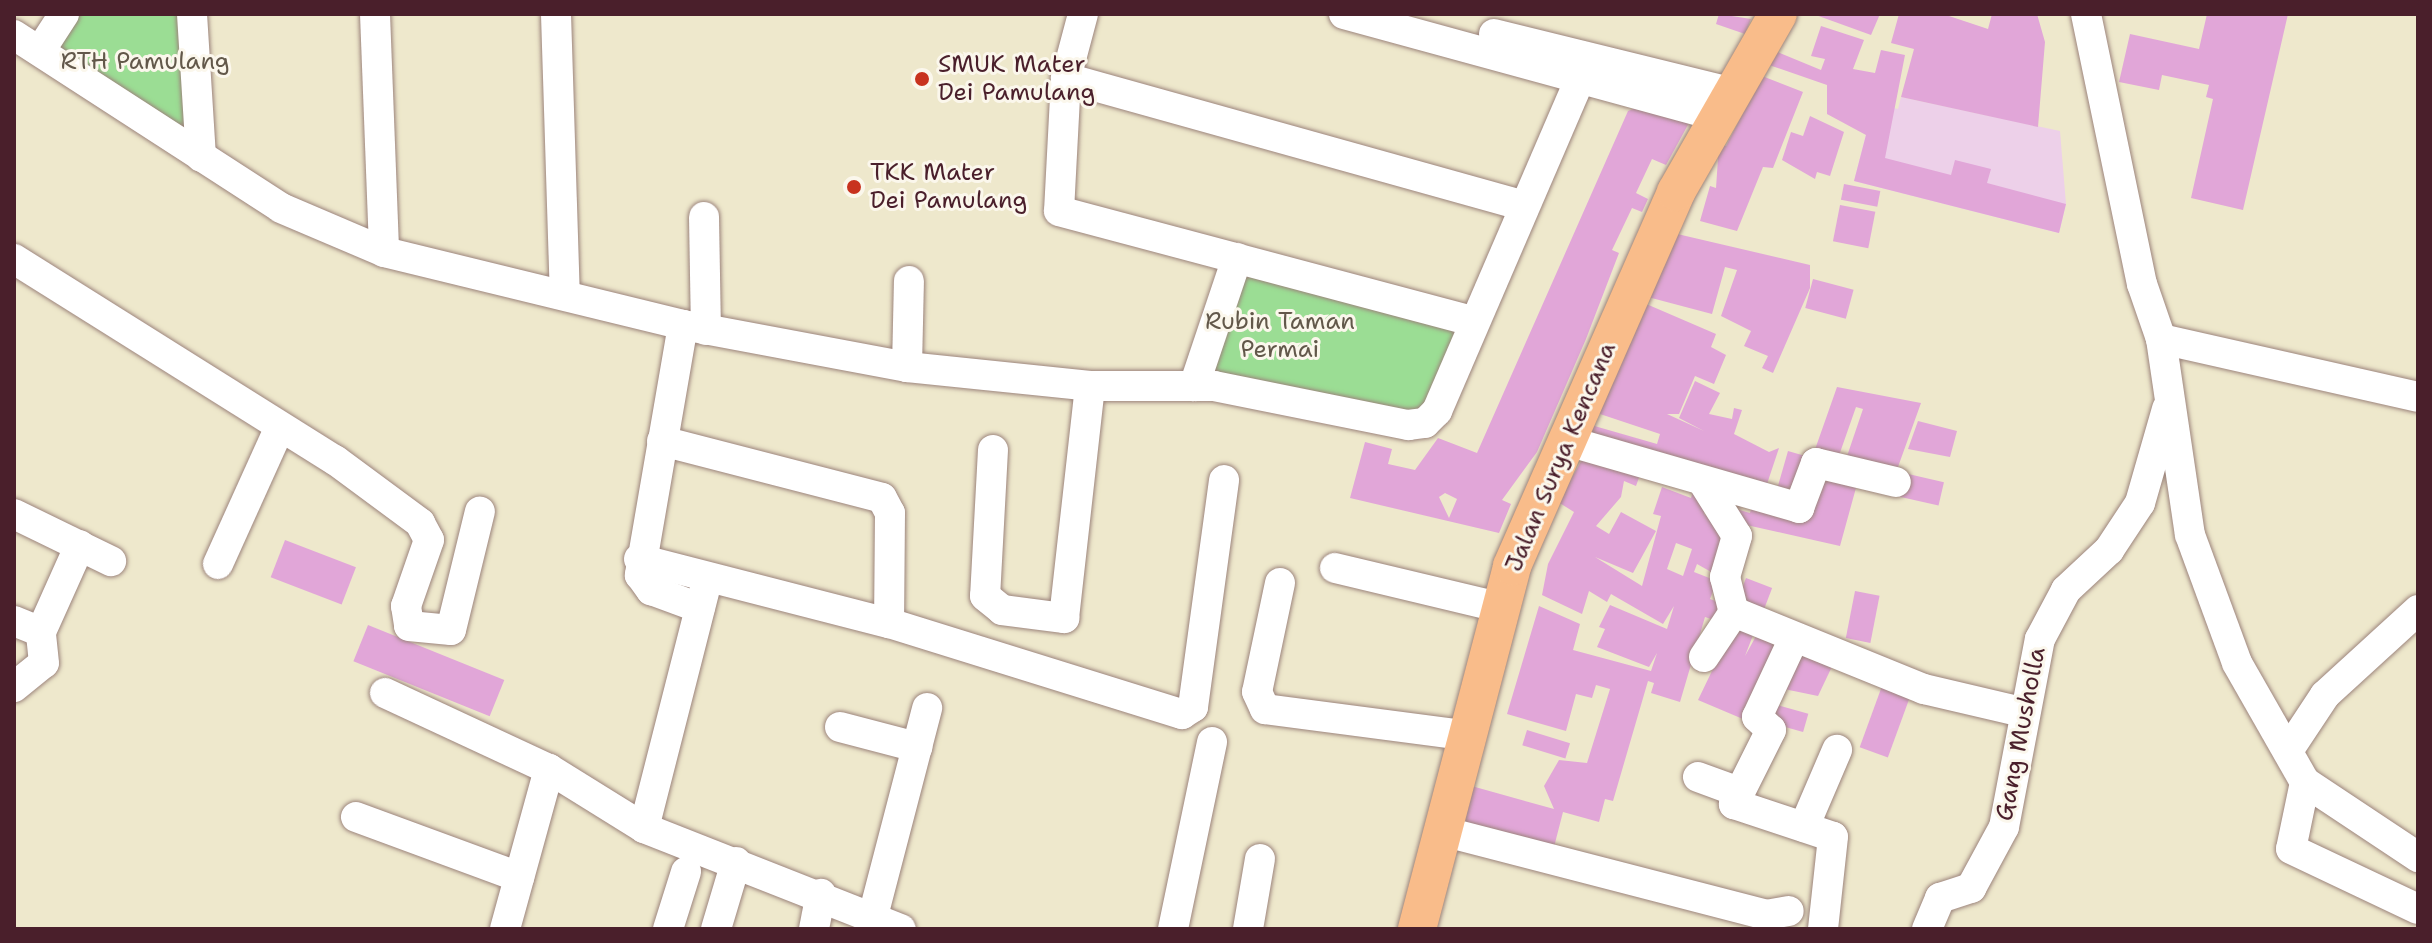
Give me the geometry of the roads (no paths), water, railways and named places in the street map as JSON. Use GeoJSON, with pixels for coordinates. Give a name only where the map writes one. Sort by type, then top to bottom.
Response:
{"type":"FeatureCollection","features":[{"type":"Feature","properties":{"kind":"main road","name":"Jalan Surya Kencana"},"geometry":{"type":"LineString","coordinates":[[1417,929],[1503,608],[1564,440],[1676,192],[1778,14]]}},
{"type":"Feature","properties":{"kind":"street"},"geometry":{"type":"LineString","coordinates":[[40,51],[64,14]]}},
{"type":"Feature","properties":{"kind":"street"},"geometry":{"type":"LineString","coordinates":[[192,14],[201,157]]}},
{"type":"Feature","properties":{"kind":"street"},"geometry":{"type":"LineString","coordinates":[[375,14],[384,252]]}},
{"type":"Feature","properties":{"kind":"street"},"geometry":{"type":"LineString","coordinates":[[556,14],[565,294]]}},
{"type":"Feature","properties":{"kind":"street"},"geometry":{"type":"LineString","coordinates":[[1083,14],[1066,78],[1059,211],[1473,321]]}},
{"type":"Feature","properties":{"kind":"street"},"geometry":{"type":"LineString","coordinates":[[1344,14],[1454,34],[1724,104]]}},
{"type":"Feature","properties":{"kind":"street"},"geometry":{"type":"LineString","coordinates":[[1414,14],[1454,34],[1580,79],[1724,104]]}},
{"type":"Feature","properties":{"kind":"street"},"geometry":{"type":"LineString","coordinates":[[2086,14],[2142,284],[2161,339],[2190,535],[2237,663],[2305,782],[2332,806],[2418,857]]}},
{"type":"Feature","properties":{"kind":"street"},"geometry":{"type":"LineString","coordinates":[[14,35],[281,208],[384,252],[694,328],[907,367],[1090,386],[1194,386],[1425,423],[1437,411],[1473,321],[1580,79]]}},
{"type":"Feature","properties":{"kind":"street"},"geometry":{"type":"LineString","coordinates":[[1066,78],[1523,206]]}},
{"type":"Feature","properties":{"kind":"street"},"geometry":{"type":"LineString","coordinates":[[704,217],[694,328],[662,441],[639,559],[703,594],[889,623],[1188,712],[1224,480]]}},
{"type":"Feature","properties":{"kind":"street"},"geometry":{"type":"LineString","coordinates":[[1194,386],[1237,258]]}},
{"type":"Feature","properties":{"kind":"street"},"geometry":{"type":"LineString","coordinates":[[14,259],[280,427],[420,523],[429,540],[406,606],[409,626],[451,630],[480,511]]}},
{"type":"Feature","properties":{"kind":"street"},"geometry":{"type":"LineString","coordinates":[[907,367],[909,281]]}},
{"type":"Feature","properties":{"kind":"street"},"geometry":{"type":"LineString","coordinates":[[2161,339],[2418,397]]}},
{"type":"Feature","properties":{"kind":"street"},"geometry":{"type":"LineString","coordinates":[[993,450],[985,596],[1002,610],[1064,618],[1090,386]]}},
{"type":"Feature","properties":{"kind":"street","name":"Gang Musholla"},"geometry":{"type":"LineString","coordinates":[[1927,929],[1940,898],[1971,888],[2004,827],[2020,767],[2022,712],[2031,663],[2051,615],[2140,503],[2170,399]]}},
{"type":"Feature","properties":{"kind":"street"},"geometry":{"type":"LineString","coordinates":[[218,564],[280,427]]}},
{"type":"Feature","properties":{"kind":"street"},"geometry":{"type":"LineString","coordinates":[[1564,440],[1705,485],[1799,508],[1816,463],[1896,482]]}},
{"type":"Feature","properties":{"kind":"street"},"geometry":{"type":"LineString","coordinates":[[662,441],[882,498],[890,513],[889,623]]}},
{"type":"Feature","properties":{"kind":"street"},"geometry":{"type":"LineString","coordinates":[[1704,657],[1734,612],[1725,577],[1737,536],[1705,485]]}},
{"type":"Feature","properties":{"kind":"street"},"geometry":{"type":"LineString","coordinates":[[14,514],[111,561]]}},
{"type":"Feature","properties":{"kind":"street"},"geometry":{"type":"LineString","coordinates":[[14,687],[44,663],[28,627],[80,545]]}},
{"type":"Feature","properties":{"kind":"street"},"geometry":{"type":"LineString","coordinates":[[1335,568],[1503,608]]}},
{"type":"Feature","properties":{"kind":"street"},"geometry":{"type":"LineString","coordinates":[[1280,583],[1257,692],[1265,709],[1470,736]]}},
{"type":"Feature","properties":{"kind":"street"},"geometry":{"type":"LineString","coordinates":[[644,828],[703,594]]}},
{"type":"Feature","properties":{"kind":"street"},"geometry":{"type":"LineString","coordinates":[[2288,751],[2325,695],[2418,610]]}},
{"type":"Feature","properties":{"kind":"street"},"geometry":{"type":"LineString","coordinates":[[1734,612],[1924,689],[2022,712]]}},
{"type":"Feature","properties":{"kind":"street"},"geometry":{"type":"LineString","coordinates":[[1736,798],[1771,730],[1757,717],[1794,638]]}},
{"type":"Feature","properties":{"kind":"street"},"geometry":{"type":"LineString","coordinates":[[385,693],[549,769],[644,828],[821,894],[901,929]]}},
{"type":"Feature","properties":{"kind":"street"},"geometry":{"type":"LineString","coordinates":[[873,916],[927,708]]}},
{"type":"Feature","properties":{"kind":"street"},"geometry":{"type":"LineString","coordinates":[[840,727],[917,747]]}},
{"type":"Feature","properties":{"kind":"street"},"geometry":{"type":"LineString","coordinates":[[1173,929],[1212,742]]}},
{"type":"Feature","properties":{"kind":"street"},"geometry":{"type":"LineString","coordinates":[[1804,827],[1837,750]]}},
{"type":"Feature","properties":{"kind":"street"},"geometry":{"type":"LineString","coordinates":[[505,929],[549,769]]}},
{"type":"Feature","properties":{"kind":"street"},"geometry":{"type":"LineString","coordinates":[[1698,777],[1736,798],[1833,837],[1823,929]]}},
{"type":"Feature","properties":{"kind":"street"},"geometry":{"type":"LineString","coordinates":[[2305,782],[2291,849],[2301,859],[2418,909]]}},
{"type":"Feature","properties":{"kind":"street"},"geometry":{"type":"LineString","coordinates":[[2295,820],[2332,806]]}},
{"type":"Feature","properties":{"kind":"street"},"geometry":{"type":"LineString","coordinates":[[356,817],[519,877]]}},
{"type":"Feature","properties":{"kind":"street"},"geometry":{"type":"LineString","coordinates":[[1442,831],[1766,915],[1789,911]]}},
{"type":"Feature","properties":{"kind":"street"},"geometry":{"type":"LineString","coordinates":[[1248,929],[1260,859]]}},
{"type":"Feature","properties":{"kind":"street"},"geometry":{"type":"LineString","coordinates":[[716,929],[736,862]]}},
{"type":"Feature","properties":{"kind":"street"},"geometry":{"type":"LineString","coordinates":[[668,929],[686,872]]}},
{"type":"Feature","properties":{"kind":"street"},"geometry":{"type":"LineString","coordinates":[[814,929],[821,894]]}},
{"type":"Feature","properties":{"kind":"place","name":"SMUK Mater Dei Pamulang"},"geometry":{"type":"Point","coordinates":[922,79]}},
{"type":"Feature","properties":{"kind":"place","name":"TKK Mater Dei Pamulang"},"geometry":{"type":"Point","coordinates":[854,187]}},
{"type":"Feature","properties":{"kind":"park label","name":"RTH Pamulang"},"geometry":{"type":"Point","coordinates":[145,62]}},
{"type":"Feature","properties":{"kind":"park label","name":"Rubin Taman Permai"},"geometry":{"type":"Point","coordinates":[1280,336]}}]}
